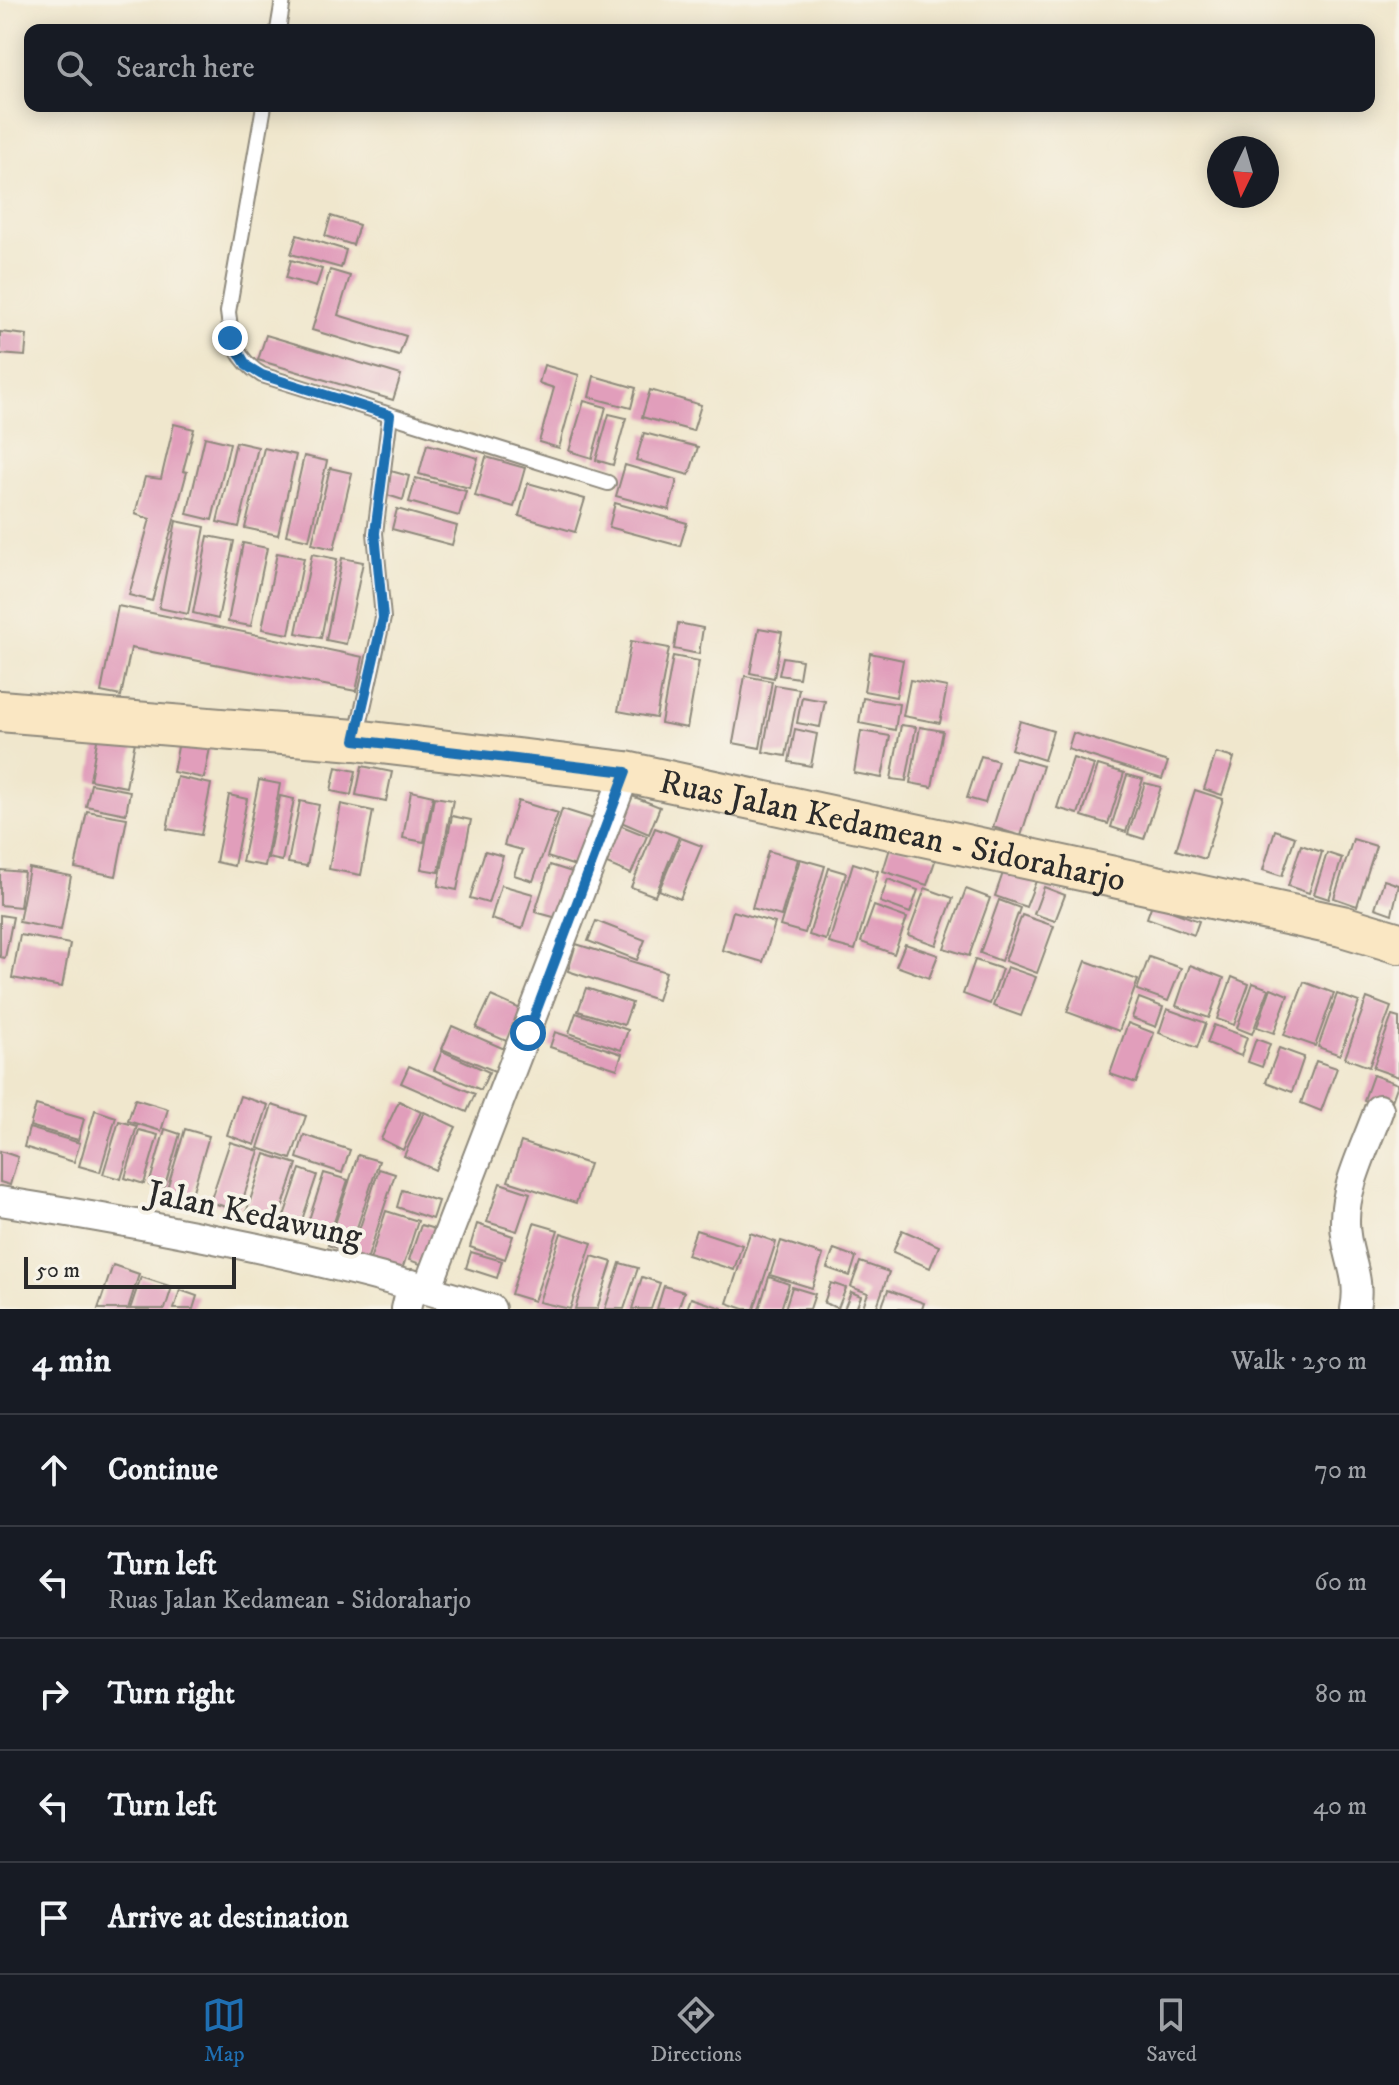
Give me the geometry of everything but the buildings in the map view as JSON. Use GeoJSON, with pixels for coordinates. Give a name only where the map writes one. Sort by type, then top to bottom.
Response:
{"type":"FeatureCollection","features":[{"type":"Feature","properties":{"kind":"main road","name":"Ruas Jalan Kedamean - Sidoraharjo"},"geometry":{"type":"LineString","coordinates":[[0,711],[355,740],[626,772],[1342,926],[1399,943]]}},
{"type":"Feature","properties":{"kind":"street"},"geometry":{"type":"LineString","coordinates":[[415,1294],[626,772]]}},
{"type":"Feature","properties":{"kind":"street"},"geometry":{"type":"LineString","coordinates":[[1355,1309],[1358,1284],[1344,1222],[1347,1203],[1379,1109]]}},
{"type":"Feature","properties":{"kind":"street","name":"Jalan Kedawung"},"geometry":{"type":"LineString","coordinates":[[0,1201],[127,1221],[415,1294],[491,1309]]}},
{"type":"Feature","properties":{"kind":"lane"},"geometry":{"type":"LineString","coordinates":[[279,24],[283,0]]}},
{"type":"Feature","properties":{"kind":"lane"},"geometry":{"type":"LineString","coordinates":[[263,112],[228,312],[230,338],[247,366],[262,375],[608,483]]}},
{"type":"Feature","properties":{"kind":"lane"},"geometry":{"type":"LineString","coordinates":[[355,740],[383,618],[375,533],[390,415]]}},
{"type":"Feature","properties":{"kind":"route"},"geometry":{"type":"LineString","coordinates":[[230,338],[247,366],[262,375],[390,415],[375,533],[383,618],[355,740],[626,772],[528,1033]]}}]}
